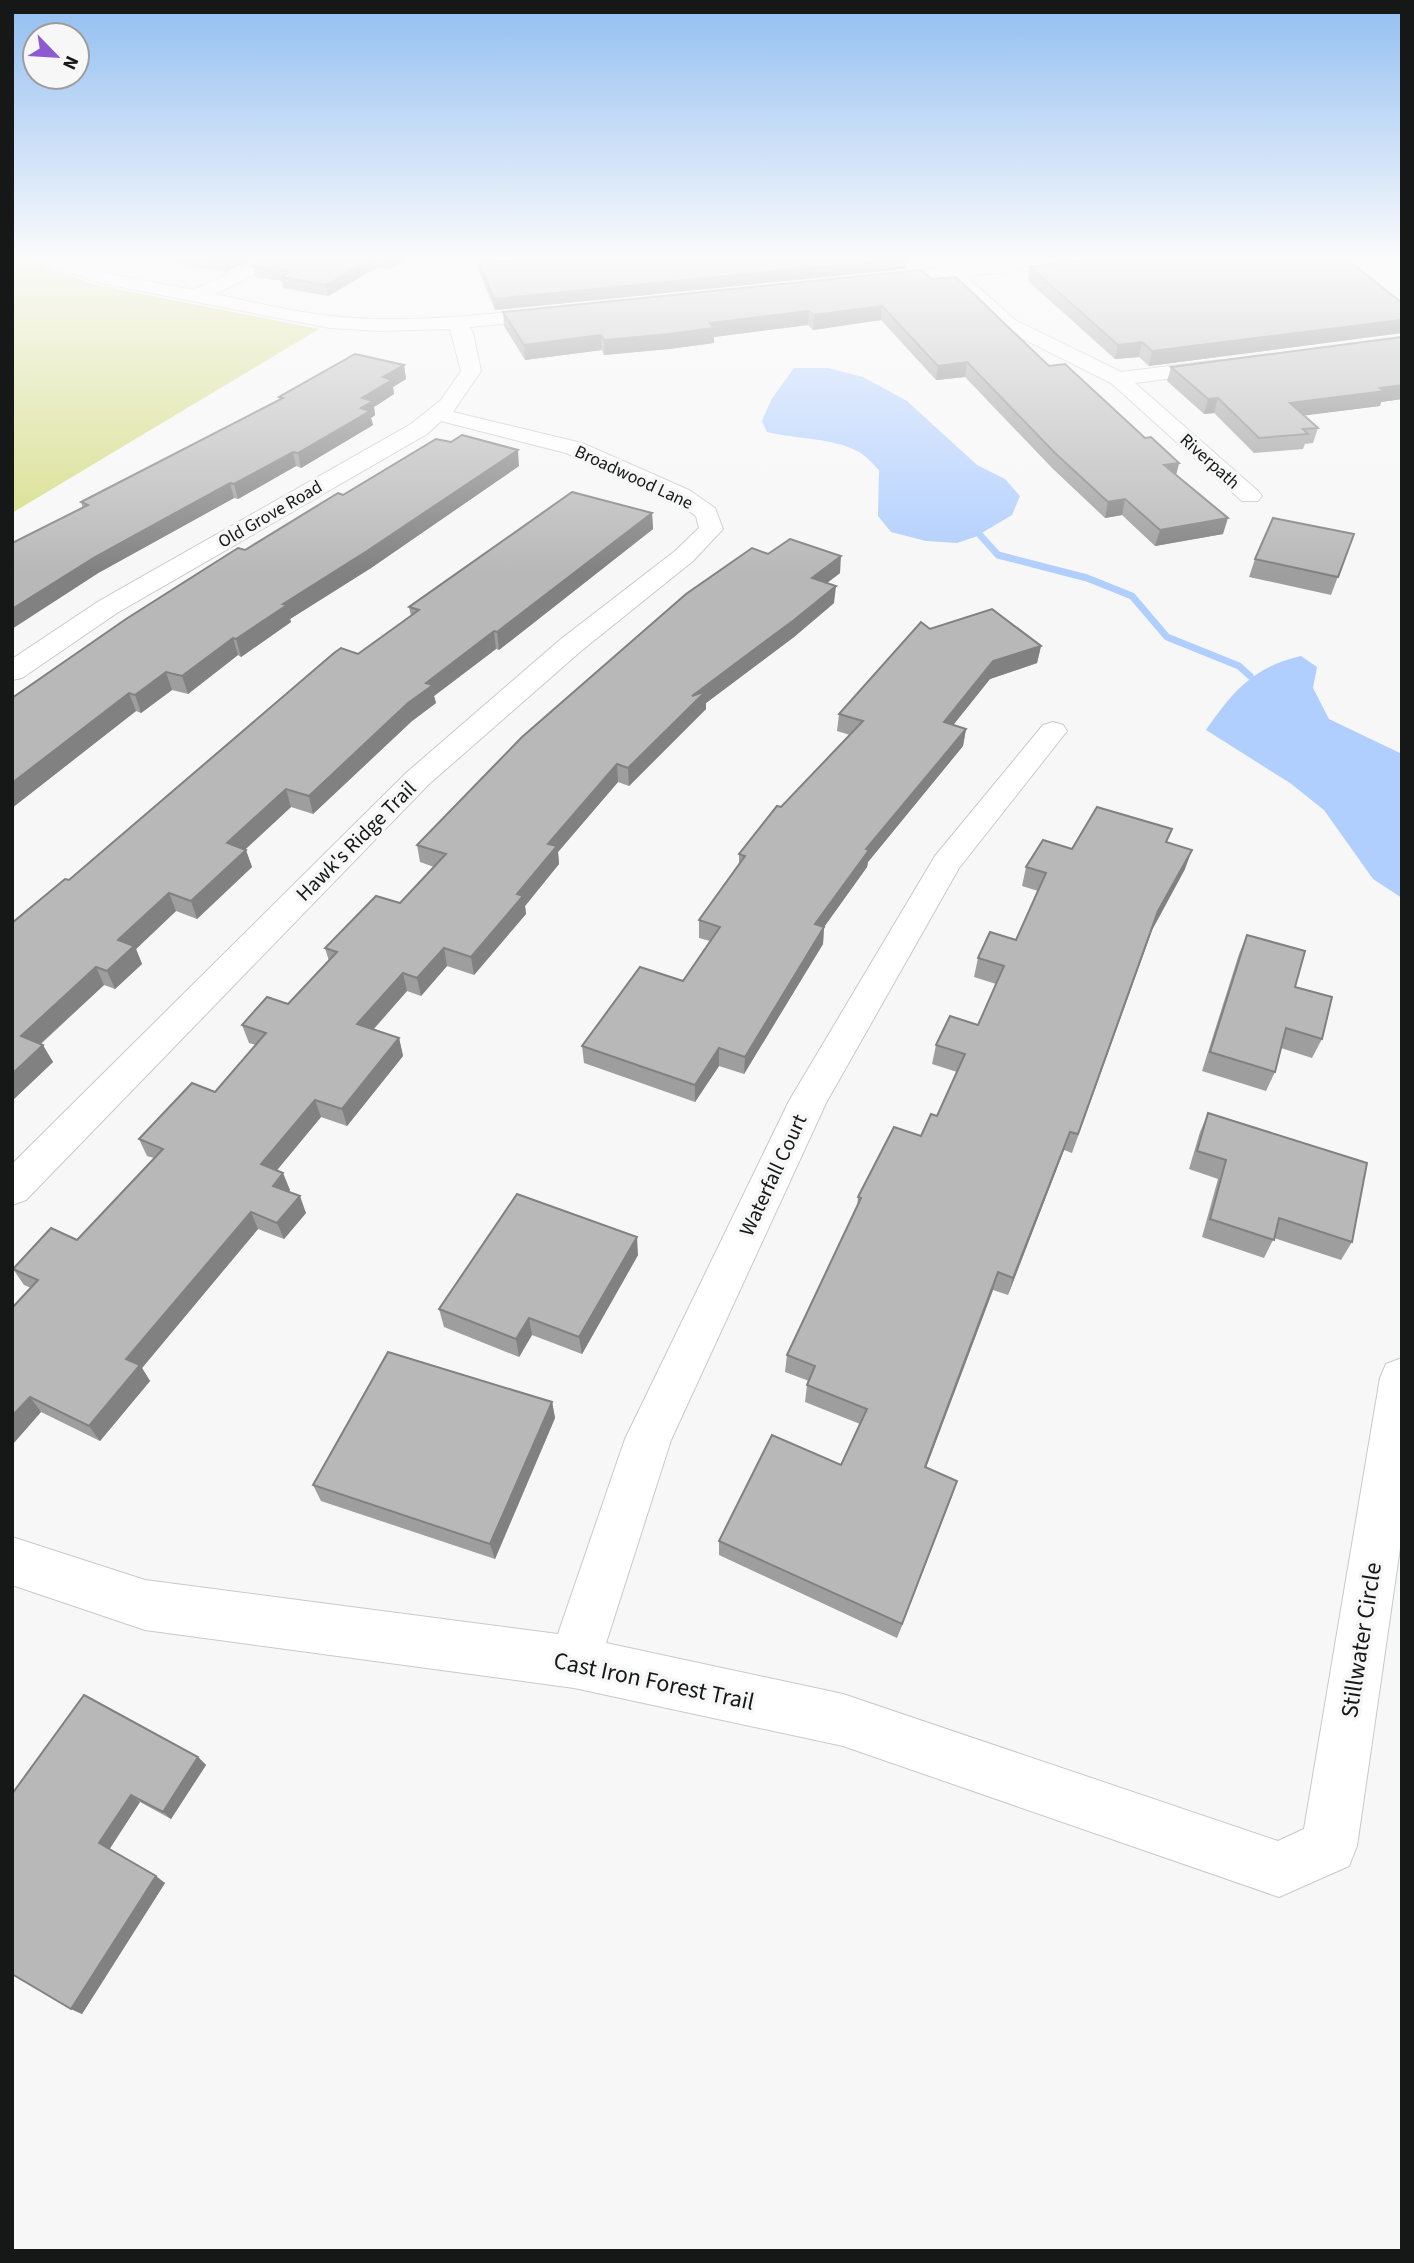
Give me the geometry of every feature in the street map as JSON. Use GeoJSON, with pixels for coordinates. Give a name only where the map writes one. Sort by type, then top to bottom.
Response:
{"type":"FeatureCollection","features":[{"type":"Feature","properties":{"kind":"street","name":"Old Grove Road"},"geometry":{"type":"LineString","coordinates":[[12,672],[108,607],[419,429],[449,404],[471,371],[469,362]]}},
{"type":"Feature","properties":{"kind":"street","name":"Riverpath"},"geometry":{"type":"LineString","coordinates":[[1083,362],[1118,379],[1250,496]]}},
{"type":"Feature","properties":{"kind":"street"},"geometry":{"type":"LineString","coordinates":[[1118,379],[1239,363]]}},
{"type":"Feature","properties":{"kind":"street","name":"Broadwood Lane"},"geometry":{"type":"LineString","coordinates":[[437,414],[574,448],[681,495],[707,513]]}},
{"type":"Feature","properties":{"kind":"street","name":"Hawk's Ridge Trail"},"geometry":{"type":"LineString","coordinates":[[12,1189],[417,779],[571,645],[684,556],[711,528],[707,513]]}},
{"type":"Feature","properties":{"kind":"street","name":"Waterfall Court"},"geometry":{"type":"LineString","coordinates":[[574,1662],[648,1439],[808,1101],[946,863],[1054,730]]}},
{"type":"Feature","properties":{"kind":"street","name":"Stillwater Circle"},"geometry":{"type":"LineString","coordinates":[[1279,1869],[1329,1846],[1402,1378]]}},
{"type":"Feature","properties":{"kind":"street","name":"Cast Iron Forest Trail"},"geometry":{"type":"LineString","coordinates":[[12,1561],[145,1605],[574,1662],[843,1720],[1279,1869]]}},
{"type":"Feature","properties":{"kind":"green space"},"geometry":{"type":"Polygon","coordinates":[[[12,362],[265,362],[12,513],[12,362]]]}},
{"type":"Feature","properties":{"kind":"water"},"geometry":{"type":"Polygon","coordinates":[[[794,368],[828,368],[863,377],[907,401],[977,465],[1005,479],[1020,496],[1012,515],[975,537],[957,543],[926,541],[891,532],[878,516],[879,470],[864,456],[849,447],[827,441],[767,432],[762,421],[771,400],[794,368]]]}},
{"type":"Feature","properties":{"kind":"water"},"geometry":{"type":"Polygon","coordinates":[[[1301,656],[1317,667],[1313,688],[1329,719],[1402,754],[1402,898],[1373,879],[1324,810],[1290,783],[1206,730],[1246,682],[1270,667],[1301,656]]]}},
{"type":"Feature","properties":{"kind":"building"},"geometry":{"type":"Polygon","coordinates":[[[342,362],[389,362],[404,365],[383,377],[392,380],[362,398],[373,401],[361,408],[370,411],[298,453],[293,452],[234,484],[230,483],[95,557],[12,609],[12,543],[88,505],[81,502],[283,398],[279,397],[342,362]]]}},
{"type":"Feature","properties":{"kind":"building"},"geometry":{"type":"Polygon","coordinates":[[[934,362],[1044,362],[1049,366],[1065,364],[1145,438],[1151,437],[1179,463],[1164,465],[1228,518],[1160,530],[1125,499],[1108,502],[1055,453],[967,362],[938,366],[934,362]]]}},
{"type":"Feature","properties":{"kind":"building"},"geometry":{"type":"Polygon","coordinates":[[[1213,362],[1402,362],[1402,385],[1380,388],[1385,391],[1290,403],[1318,428],[1303,429],[1308,434],[1259,438],[1218,398],[1208,399],[1171,367],[1213,362]]]}},
{"type":"Feature","properties":{"kind":"building"},"geometry":{"type":"Polygon","coordinates":[[[462,435],[518,450],[283,604],[287,605],[236,639],[233,638],[182,676],[166,672],[135,695],[129,693],[12,783],[12,698],[126,619],[238,548],[245,550],[338,493],[343,495],[436,439],[451,442],[462,435]]]}},
{"type":"Feature","properties":{"kind":"building"},"geometry":{"type":"Polygon","coordinates":[[[572,492],[652,513],[426,683],[433,685],[408,703],[309,796],[286,789],[227,843],[246,850],[191,901],[169,893],[118,940],[134,946],[107,971],[96,967],[21,1036],[43,1045],[12,1074],[12,923],[65,879],[69,880],[334,653],[341,648],[358,654],[419,610],[409,607],[572,492]]]}},
{"type":"Feature","properties":{"kind":"building"},"geometry":{"type":"Polygon","coordinates":[[[1273,518],[1354,534],[1338,577],[1255,559],[1273,518]]]}},
{"type":"Feature","properties":{"kind":"building"},"geometry":{"type":"Polygon","coordinates":[[[790,539],[841,556],[812,578],[836,586],[692,696],[706,691],[628,768],[617,764],[548,844],[557,846],[517,894],[523,896],[471,957],[444,948],[417,978],[403,973],[357,1024],[399,1038],[342,1109],[315,1100],[261,1164],[283,1173],[273,1186],[300,1196],[277,1223],[251,1212],[126,1359],[140,1365],[89,1426],[30,1397],[12,1416],[12,1308],[38,1280],[13,1269],[51,1228],[77,1240],[163,1149],[139,1139],[192,1083],[215,1092],[266,1033],[242,1025],[267,997],[288,1004],[337,952],[325,948],[376,896],[400,903],[446,854],[417,845],[522,737],[686,594],[752,548],[768,554],[790,539]]]}},
{"type":"Feature","properties":{"kind":"building"},"geometry":{"type":"Polygon","coordinates":[[[992,609],[1041,646],[993,661],[944,722],[966,729],[866,849],[869,850],[815,924],[824,927],[745,1057],[719,1048],[695,1085],[582,1046],[640,967],[683,981],[720,927],[699,920],[745,856],[739,854],[777,806],[781,807],[863,721],[839,714],[921,622],[930,629],[992,609]]]}},
{"type":"Feature","properties":{"kind":"building"},"geometry":{"type":"Polygon","coordinates":[[[1097,807],[1172,829],[1166,842],[1192,850],[1158,911],[1078,1134],[1070,1132],[1013,1278],[998,1272],[925,1467],[957,1481],[902,1624],[719,1541],[772,1435],[841,1465],[867,1409],[807,1385],[815,1366],[787,1355],[861,1198],[858,1197],[894,1127],[921,1136],[931,1114],[937,1116],[965,1054],[936,1045],[950,1016],[978,1025],[1004,966],[978,958],[990,932],[1016,940],[1046,873],[1026,867],[1043,840],[1072,849],[1097,807]]]}},
{"type":"Feature","properties":{"kind":"building"},"geometry":{"type":"Polygon","coordinates":[[[1247,935],[1305,951],[1295,987],[1332,997],[1322,1039],[1286,1028],[1275,1072],[1210,1052],[1247,935]]]}},
{"type":"Feature","properties":{"kind":"building"},"geometry":{"type":"Polygon","coordinates":[[[1208,1113],[1367,1163],[1352,1242],[1279,1218],[1274,1240],[1210,1219],[1226,1160],[1197,1151],[1208,1113]]]}},
{"type":"Feature","properties":{"kind":"building"},"geometry":{"type":"Polygon","coordinates":[[[517,1194],[637,1237],[579,1337],[529,1318],[516,1339],[439,1309],[517,1194]]]}},
{"type":"Feature","properties":{"kind":"building"},"geometry":{"type":"Polygon","coordinates":[[[388,1352],[552,1402],[490,1544],[313,1485],[388,1352]]]}},
{"type":"Feature","properties":{"kind":"building"},"geometry":{"type":"Polygon","coordinates":[[[84,1695],[198,1757],[163,1812],[131,1795],[99,1843],[156,1876],[71,2009],[12,1974],[12,1794],[84,1695]]]}},
{"type":"Feature","properties":{"kind":"waterway"},"geometry":{"type":"LineString","coordinates":[[980,535],[998,555],[1087,578],[1132,596],[1167,637],[1239,666],[1250,676]]}}]}
